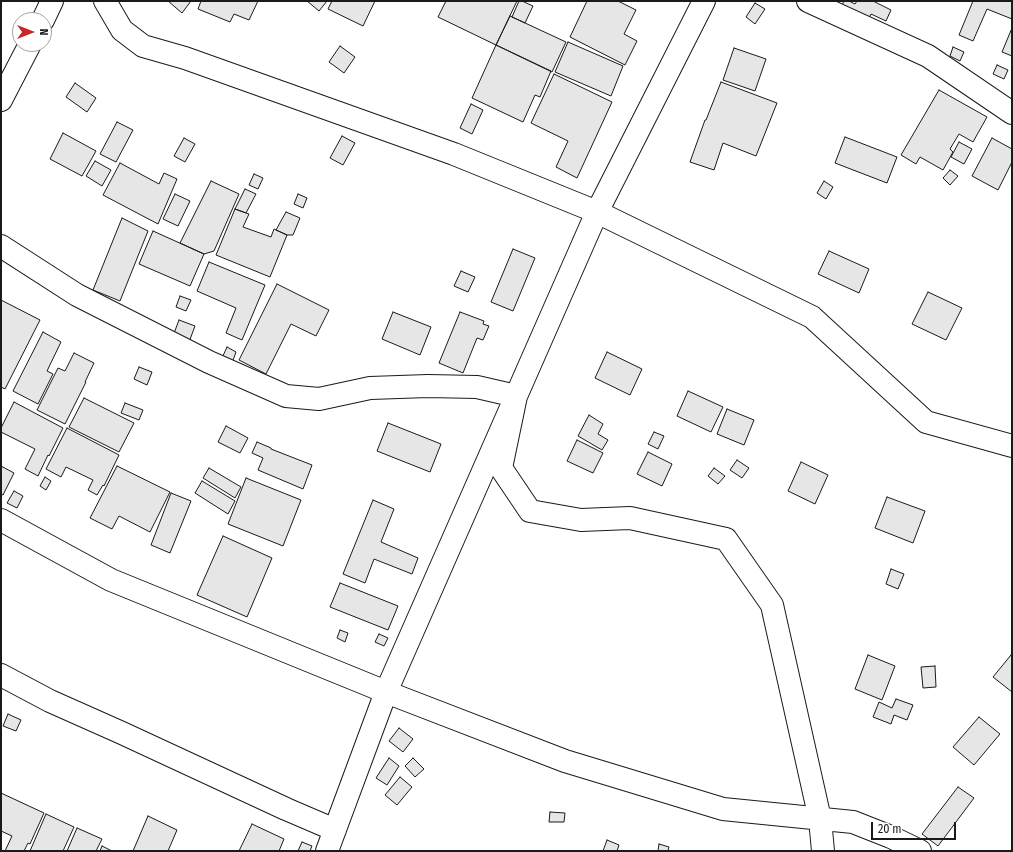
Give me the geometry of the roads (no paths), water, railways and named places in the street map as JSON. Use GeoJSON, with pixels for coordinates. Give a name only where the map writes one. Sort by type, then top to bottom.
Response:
{"type":"FeatureCollection","features":[{"type":"Feature","properties":{"kind":"street"},"geometry":{"type":"LineString","coordinates":[[46,12],[52,1]]}},
{"type":"Feature","properties":{"kind":"street"},"geometry":{"type":"LineString","coordinates":[[105,1],[122,30],[143,46],[192,60],[454,154],[597,212],[812,317],[926,422],[1012,446]]}},
{"type":"Feature","properties":{"kind":"street"},"geometry":{"type":"LineString","coordinates":[[326,851],[386,692],[597,212],[704,1]]}},
{"type":"Feature","properties":{"kind":"street"},"geometry":{"type":"LineString","coordinates":[[808,1],[928,56],[1012,113]]}},
{"type":"Feature","properties":{"kind":"street"},"geometry":{"type":"LineString","coordinates":[[1,100],[26,52]]}},
{"type":"Feature","properties":{"kind":"street"},"geometry":{"type":"LineString","coordinates":[[1,246],[77,295],[209,362],[286,396],[319,399],[370,388],[428,386],[477,387],[516,396]]}},
{"type":"Feature","properties":{"kind":"street"},"geometry":{"type":"LineString","coordinates":[[516,396],[501,468],[530,511],[581,520],[630,518],[726,539],[772,605],[820,819],[823,851]]}},
{"type":"Feature","properties":{"kind":"street"},"geometry":{"type":"LineString","coordinates":[[1,520],[112,580],[386,692],[565,761],[715,807],[730,810],[853,822],[920,851]]}},
{"type":"Feature","properties":{"kind":"street"},"geometry":{"type":"LineString","coordinates":[[1,675],[50,701],[335,830]]}}]}
